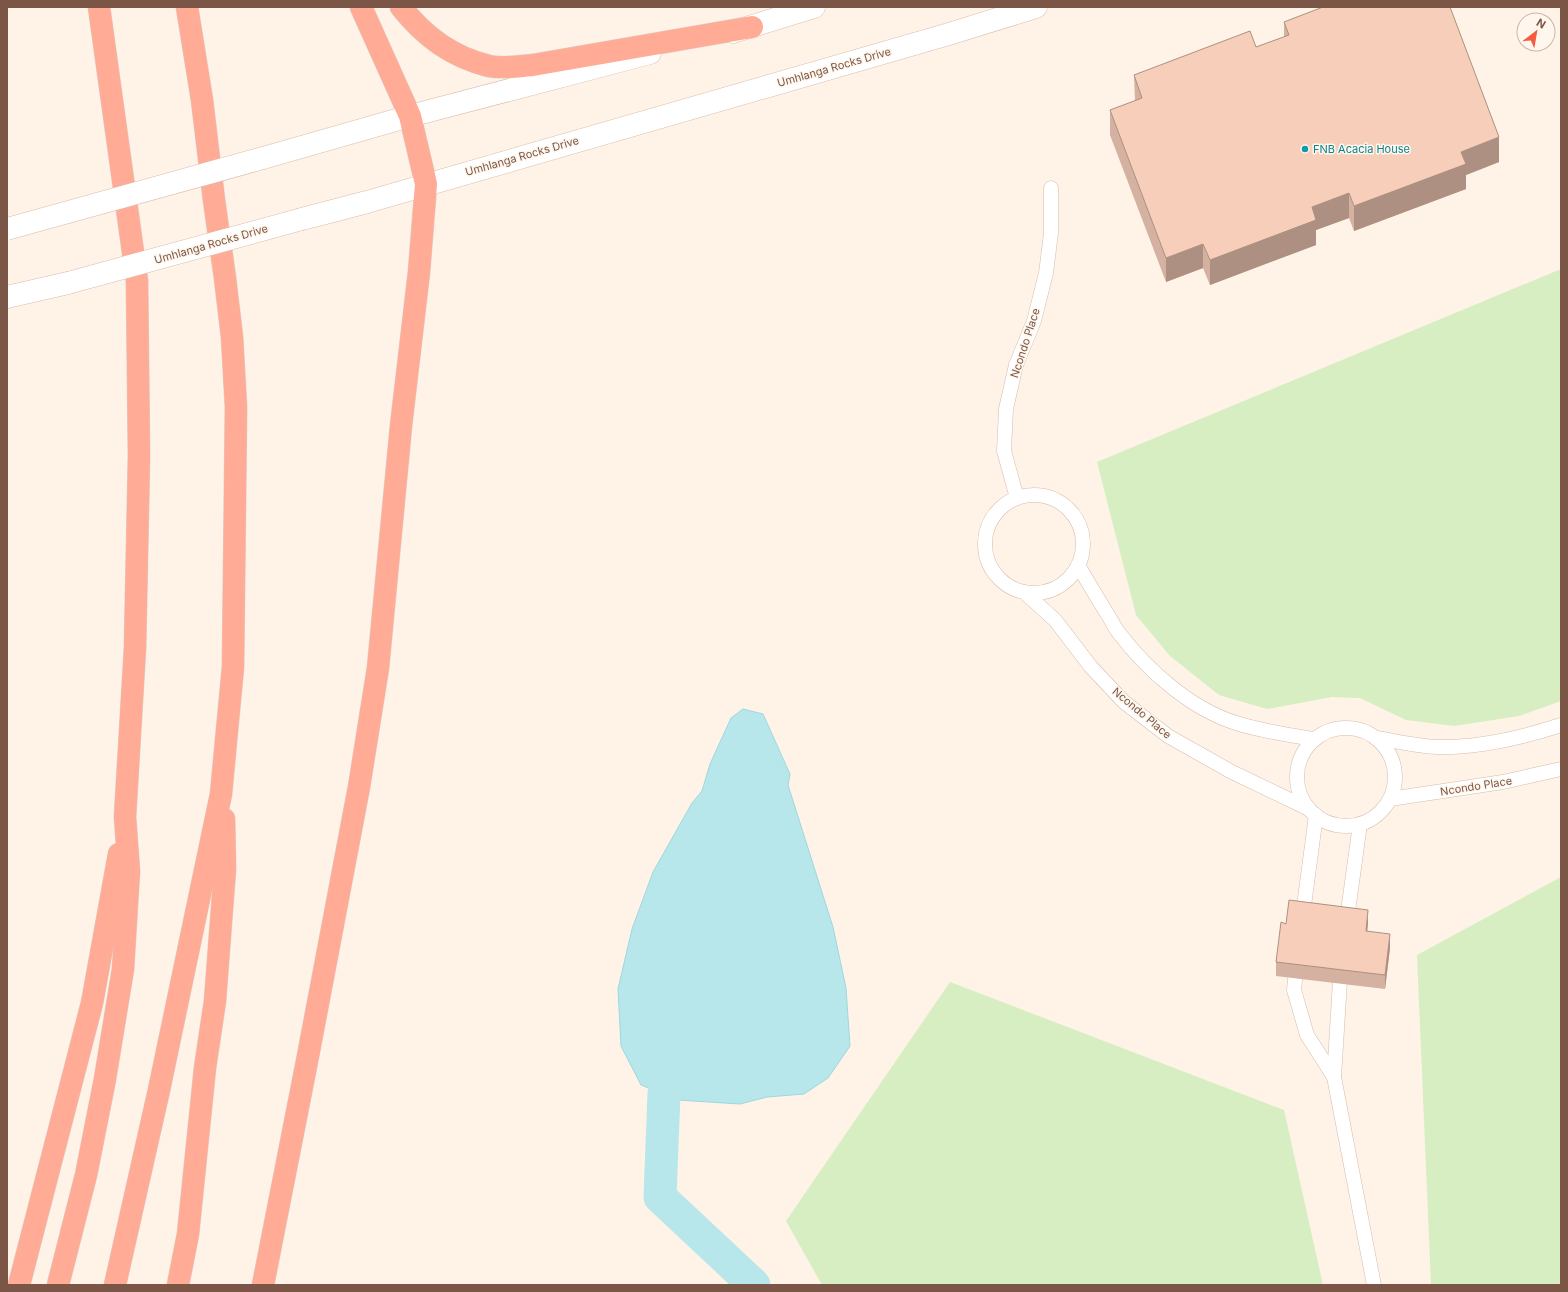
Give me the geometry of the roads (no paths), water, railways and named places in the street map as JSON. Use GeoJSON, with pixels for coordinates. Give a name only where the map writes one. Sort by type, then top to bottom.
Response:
{"type":"FeatureCollection","features":[{"type":"Feature","properties":{"kind":"highway"},"geometry":{"type":"LineString","coordinates":[[58,1285],[86,1175],[105,1079],[123,969],[129,871],[126,817],[135,648],[139,456],[137,281],[99,7]]}},
{"type":"Feature","properties":{"kind":"highway"},"geometry":{"type":"LineString","coordinates":[[115,1285],[221,794],[233,667],[236,407],[232,337],[202,100],[186,7]]}},
{"type":"Feature","properties":{"kind":"highway"},"geometry":{"type":"LineString","coordinates":[[263,1285],[356,802],[378,668],[419,272],[426,184],[410,116],[361,7]]}},
{"type":"Feature","properties":{"kind":"highway"},"geometry":{"type":"LineString","coordinates":[[401,7],[425,34],[452,52],[490,66],[533,65],[752,27]]}},
{"type":"Feature","properties":{"kind":"highway"},"geometry":{"type":"LineString","coordinates":[[178,1285],[188,1234],[205,1068],[215,1001],[225,868],[225,830],[221,794]]}},
{"type":"Feature","properties":{"kind":"highway"},"geometry":{"type":"LineString","coordinates":[[18,1285],[92,1003],[126,817]]}},
{"type":"Feature","properties":{"kind":"main road"},"geometry":{"type":"LineString","coordinates":[[7,228],[347,135],[410,116],[752,27],[814,7]]}},
{"type":"Feature","properties":{"kind":"main road","name":"Umhlanga Rocks Drive"},"geometry":{"type":"LineString","coordinates":[[7,297],[68,283],[367,202],[949,34],[1036,7]]}},
{"type":"Feature","properties":{"kind":"lane","name":"Ncondo Place"},"geometry":{"type":"LineString","coordinates":[[1016,498],[1004,451],[1006,409],[1016,365],[1034,321],[1046,273],[1051,233],[1051,188]]}},
{"type":"Feature","properties":{"kind":"lane","name":"Ncondo Place"},"geometry":{"type":"LineString","coordinates":[[1024,592],[1040,592],[1055,588],[1068,579],[1078,565],[1082,550],[1081,533],[1075,518],[1064,505],[1049,497],[1033,495],[1016,498],[1003,505],[992,517],[986,532],[985,547],[988,562],[997,576],[1009,586],[1024,592],[1054,620],[1090,667],[1120,697],[1168,736],[1230,771],[1312,812],[1326,822],[1349,826],[1360,824],[1371,819],[1380,812],[1390,799],[1394,783],[1394,766],[1387,751],[1376,738]]}},
{"type":"Feature","properties":{"kind":"lane"},"geometry":{"type":"LineString","coordinates":[[1078,565],[1118,632],[1147,665],[1167,683],[1214,714],[1236,723],[1274,733],[1314,740]]}},
{"type":"Feature","properties":{"kind":"lane","name":"Ncondo Place"},"geometry":{"type":"LineString","coordinates":[[1312,812],[1301,796],[1297,781],[1298,766],[1304,751],[1314,740],[1328,731],[1345,728],[1361,731],[1376,738],[1436,747],[1468,746],[1501,741],[1561,725]]}},
{"type":"Feature","properties":{"kind":"lane","name":"Ncondo Place"},"geometry":{"type":"LineString","coordinates":[[1390,799],[1503,782],[1561,769]]}},
{"type":"Feature","properties":{"kind":"lane"},"geometry":{"type":"LineString","coordinates":[[1300,932],[1312,812]]}},
{"type":"Feature","properties":{"kind":"lane"},"geometry":{"type":"LineString","coordinates":[[1344,940],[1360,824]]}},
{"type":"Feature","properties":{"kind":"lane"},"geometry":{"type":"LineString","coordinates":[[1298,948],[1294,990],[1307,1035],[1334,1077]]}},
{"type":"Feature","properties":{"kind":"lane"},"geometry":{"type":"LineString","coordinates":[[1342,954],[1334,1077],[1374,1285]]}},
{"type":"Feature","properties":{"kind":"water"},"geometry":{"type":"Polygon","coordinates":[[[743,709],[763,714],[790,774],[788,785],[833,927],[846,988],[850,1046],[828,1078],[804,1094],[767,1097],[740,1104],[678,1100],[641,1085],[621,1046],[618,989],[632,929],[653,872],[692,803],[702,791],[710,764],[731,718],[743,709]]]}},
{"type":"Feature","properties":{"kind":"waterway"},"geometry":{"type":"LineString","coordinates":[[664,1094],[660,1197],[754,1285]]}},
{"type":"Feature","properties":{"kind":"place","name":"FNB Acacia House"},"geometry":{"type":"Point","coordinates":[1305,149]}}]}
